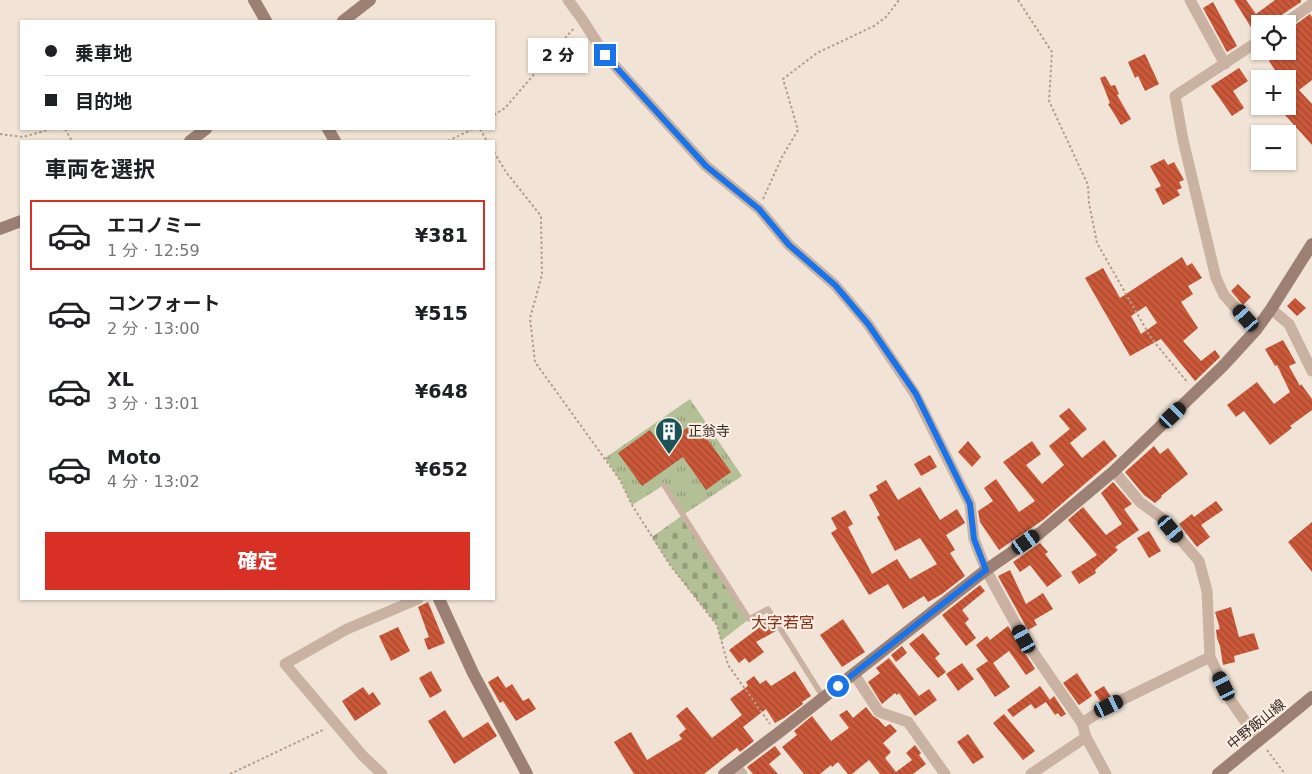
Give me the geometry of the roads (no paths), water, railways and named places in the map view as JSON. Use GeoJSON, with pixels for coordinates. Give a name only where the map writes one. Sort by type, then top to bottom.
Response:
{"type":"FeatureCollection","features":[{"type":"Feature","properties":{"kind":"street"},"geometry":{"type":"LineString","coordinates":[[254,0],[265,20]]}},
{"type":"Feature","properties":{"kind":"street"},"geometry":{"type":"LineString","coordinates":[[344,20],[370,0]]}},
{"type":"Feature","properties":{"kind":"street"},"geometry":{"type":"LineString","coordinates":[[568,0],[582,18],[605,55],[706,166],[759,209],[789,245],[835,285],[868,324],[916,394],[970,504],[974,539],[986,570],[1024,639],[1082,723],[1086,736],[1106,774]]}},
{"type":"Feature","properties":{"kind":"street"},"geometry":{"type":"LineString","coordinates":[[1190,0],[1225,64]]}},
{"type":"Feature","properties":{"kind":"street"},"geometry":{"type":"LineString","coordinates":[[1296,15],[1312,4]]}},
{"type":"Feature","properties":{"kind":"street"},"geometry":{"type":"LineString","coordinates":[[1251,46],[1175,96],[1183,140],[1216,278],[1224,295],[1256,330]]}},
{"type":"Feature","properties":{"kind":"street"},"geometry":{"type":"LineString","coordinates":[[191,140],[205,130]]}},
{"type":"Feature","properties":{"kind":"street"},"geometry":{"type":"LineString","coordinates":[[0,229],[20,220]]}},
{"type":"Feature","properties":{"kind":"street"},"geometry":{"type":"LineString","coordinates":[[734,771],[777,734],[986,570],[1040,533],[1114,471],[1195,393],[1256,330],[1312,244]]}},
{"type":"Feature","properties":{"kind":"street"},"geometry":{"type":"LineString","coordinates":[[1271,309],[1289,324],[1312,371]]}},
{"type":"Feature","properties":{"kind":"street"},"geometry":{"type":"LineString","coordinates":[[1114,471],[1140,502],[1163,519],[1199,561],[1207,591],[1210,657],[1231,701],[1259,741]]}},
{"type":"Feature","properties":{"kind":"street"},"geometry":{"type":"LineString","coordinates":[[382,774],[363,756],[285,664],[347,629],[416,600]]}},
{"type":"Feature","properties":{"kind":"street"},"geometry":{"type":"LineString","coordinates":[[439,600],[473,673],[527,774]]}},
{"type":"Feature","properties":{"kind":"street"},"geometry":{"type":"LineString","coordinates":[[1082,723],[1109,706],[1210,657]]}},
{"type":"Feature","properties":{"kind":"street"},"geometry":{"type":"LineString","coordinates":[[854,674],[879,712],[908,722],[944,774]]}},
{"type":"Feature","properties":{"kind":"street","name":"中野飯山線"},"geometry":{"type":"LineString","coordinates":[[1218,774],[1312,697]]}},
{"type":"Feature","properties":{"kind":"street"},"geometry":{"type":"LineString","coordinates":[[1031,774],[1086,736]]}},
{"type":"Feature","properties":{"kind":"lane"},"geometry":{"type":"LineString","coordinates":[[664,485],[749,619],[768,609],[824,697]]}},
{"type":"Feature","properties":{"kind":"place","name":"正翁寺"},"geometry":{"type":"Point","coordinates":[669,455]}},
{"type":"Feature","properties":{"kind":"district","name":"大字若宮"},"geometry":{"type":"Point","coordinates":[783,622]}}]}
